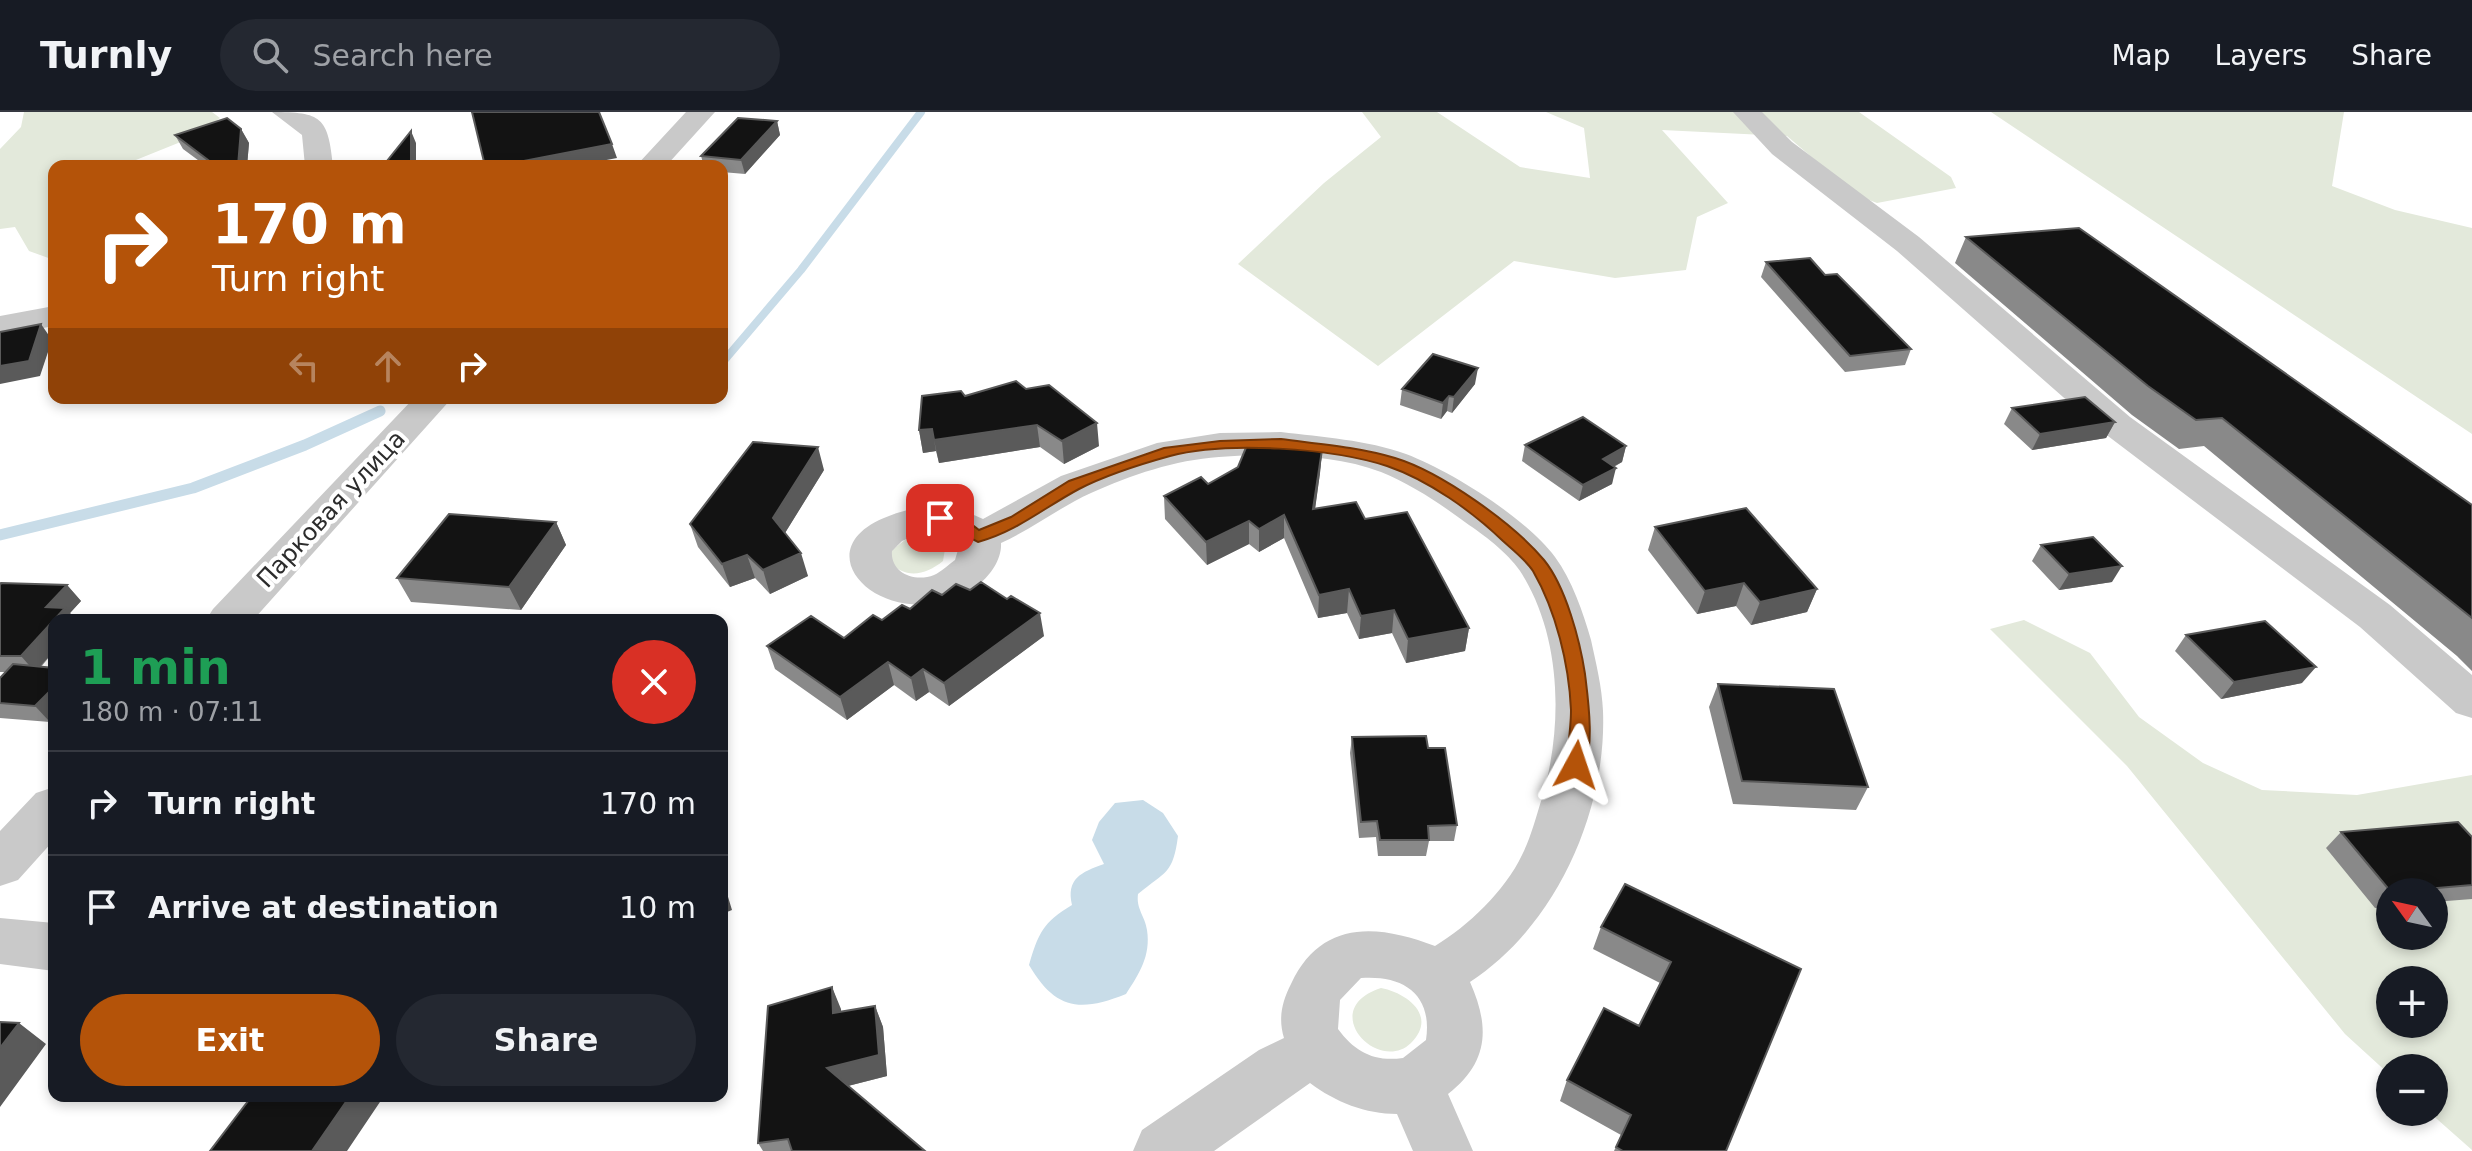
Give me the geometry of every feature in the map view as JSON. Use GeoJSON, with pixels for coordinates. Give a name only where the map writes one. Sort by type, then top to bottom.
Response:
{"type":"FeatureCollection","features":[{"type":"Feature","properties":{"kind":"street"},"geometry":{"type":"LineString","coordinates":[[286,112],[316,132],[318,160]]}},
{"type":"Feature","properties":{"kind":"street"},"geometry":{"type":"LineString","coordinates":[[656,160],[701,112]]}},
{"type":"Feature","properties":{"kind":"street"},"geometry":{"type":"LineString","coordinates":[[1747,112],[1782,148],[1908,244],[2117,425],[2375,616],[2472,701]]}},
{"type":"Feature","properties":{"kind":"street"},"geometry":{"type":"LineString","coordinates":[[0,326],[48,317]]}},
{"type":"Feature","properties":{"kind":"street","name":"Парковая улица"},"geometry":{"type":"LineString","coordinates":[[234,614],[428,404]]}},
{"type":"Feature","properties":{"kind":"street"},"geometry":{"type":"LineString","coordinates":[[978,537],[1017,520],[1075,485],[1170,451],[1220,445],[1281,444],[1337,450],[1393,463],[1450,492],[1497,525],[1539,565],[1562,613],[1575,667],[1580,711],[1576,765],[1556,835],[1542,870],[1479,947],[1433,976]]}},
{"type":"Feature","properties":{"kind":"street"},"geometry":{"type":"LineString","coordinates":[[0,865],[48,813]]}},
{"type":"Feature","properties":{"kind":"street"},"geometry":{"type":"LineString","coordinates":[[0,941],[48,946]]}},
{"type":"Feature","properties":{"kind":"street"},"geometry":{"type":"LineString","coordinates":[[1390,954],[1426,968],[1433,976],[1450,995],[1457,1030],[1444,1063],[1414,1084],[1373,1086],[1337,1070],[1313,1040],[1309,1005],[1324,975],[1353,956],[1390,954]]}},
{"type":"Feature","properties":{"kind":"street"},"geometry":{"type":"LineString","coordinates":[[1163,1151],[1280,1069],[1320,1049]]}},
{"type":"Feature","properties":{"kind":"street"},"geometry":{"type":"LineString","coordinates":[[1414,1084],[1443,1151]]}},
{"type":"Feature","properties":{"kind":"shaded area"},"geometry":{"type":"Polygon","coordinates":[[[24,112],[212,112],[220,118],[198,135],[136,160],[48,160],[48,258],[29,251],[15,227],[0,229],[0,149],[21,127],[24,112]]]}},
{"type":"Feature","properties":{"kind":"shaded area"},"geometry":{"type":"Polygon","coordinates":[[[1362,112],[1437,112],[1520,167],[1590,178],[1584,128],[1546,112],[1859,112],[1951,177],[1956,188],[1877,203],[1856,195],[1787,136],[1662,130],[1728,203],[1697,217],[1686,270],[1615,278],[1514,261],[1378,366],[1238,264],[1324,183],[1381,137],[1362,112]]]}},
{"type":"Feature","properties":{"kind":"shaded area"},"geometry":{"type":"Polygon","coordinates":[[[1991,112],[2344,112],[2332,186],[2395,210],[2472,228],[2472,434],[1991,112]]]}},
{"type":"Feature","properties":{"kind":"shaded area"},"geometry":{"type":"Polygon","coordinates":[[[922,537],[938,540],[945,549],[943,561],[930,570],[909,573],[889,561],[892,550],[905,540],[922,537]]]}},
{"type":"Feature","properties":{"kind":"shaded area"},"geometry":{"type":"Polygon","coordinates":[[[2024,620],[2090,653],[2139,717],[2203,763],[2262,790],[2357,795],[2472,775],[2472,1150],[2445,1126],[2448,1126],[2448,1054],[2376,1054],[2376,1062],[2345,1034],[2127,766],[1990,629],[2024,620]]]}},
{"type":"Feature","properties":{"kind":"shaded area"},"geometry":{"type":"Polygon","coordinates":[[[1381,988],[1409,1000],[1420,1015],[1419,1033],[1398,1051],[1383,1051],[1370,1045],[1359,1035],[1353,1023],[1354,1010],[1362,998],[1381,988]]]}},
{"type":"Feature","properties":{"kind":"water"},"geometry":{"type":"Polygon","coordinates":[[[1143,800],[1163,813],[1178,836],[1174,858],[1167,871],[1138,894],[1148,939],[1143,964],[1126,994],[1082,1005],[1059,999],[1039,980],[1029,965],[1035,945],[1048,923],[1072,905],[1071,889],[1077,878],[1104,864],[1092,840],[1099,822],[1115,803],[1143,800]]]}},
{"type":"Feature","properties":{"kind":"building"},"geometry":{"type":"Polygon","coordinates":[[[472,112],[599,112],[612,144],[529,160],[484,160],[472,112]]]}},
{"type":"Feature","properties":{"kind":"building"},"geometry":{"type":"Polygon","coordinates":[[[227,118],[241,129],[238,160],[208,160],[175,135],[227,118]]]}},
{"type":"Feature","properties":{"kind":"building"},"geometry":{"type":"Polygon","coordinates":[[[738,118],[777,121],[741,160],[701,156],[738,118]]]}},
{"type":"Feature","properties":{"kind":"building"},"geometry":{"type":"Polygon","coordinates":[[[411,131],[411,160],[388,160],[411,131]]]}},
{"type":"Feature","properties":{"kind":"building"},"geometry":{"type":"Polygon","coordinates":[[[2079,228],[2472,505],[2472,618],[2222,418],[2196,420],[2148,386],[1966,237],[2079,228]]]}},
{"type":"Feature","properties":{"kind":"building"},"geometry":{"type":"Polygon","coordinates":[[[1810,258],[1825,275],[1837,274],[1911,349],[1850,356],[1766,262],[1810,258]]]}},
{"type":"Feature","properties":{"kind":"building"},"geometry":{"type":"Polygon","coordinates":[[[41,324],[29,361],[0,366],[0,332],[41,324]]]}},
{"type":"Feature","properties":{"kind":"building"},"geometry":{"type":"Polygon","coordinates":[[[1433,354],[1478,368],[1454,397],[1449,396],[1443,403],[1402,389],[1433,354]]]}},
{"type":"Feature","properties":{"kind":"building"},"geometry":{"type":"Polygon","coordinates":[[[1016,381],[1026,389],[1049,385],[1097,423],[1062,441],[1037,425],[934,440],[932,429],[919,430],[922,396],[961,391],[965,396],[1016,381]]]}},
{"type":"Feature","properties":{"kind":"building"},"geometry":{"type":"Polygon","coordinates":[[[2085,397],[2115,422],[2040,434],[2012,408],[2085,397]]]}},
{"type":"Feature","properties":{"kind":"building"},"geometry":{"type":"Polygon","coordinates":[[[1583,417],[1626,446],[1603,459],[1616,468],[1583,485],[1525,445],[1583,417]]]}},
{"type":"Feature","properties":{"kind":"building"},"geometry":{"type":"Polygon","coordinates":[[[753,442],[818,447],[773,518],[801,553],[763,570],[747,555],[722,564],[690,524],[753,442]]]}},
{"type":"Feature","properties":{"kind":"building"},"geometry":{"type":"Polygon","coordinates":[[[1247,445],[1322,450],[1313,509],[1356,502],[1365,519],[1407,512],[1469,628],[1408,639],[1394,610],[1361,616],[1349,589],[1319,595],[1284,515],[1259,529],[1249,521],[1206,542],[1164,496],[1201,477],[1208,484],[1238,467],[1247,445]]]}},
{"type":"Feature","properties":{"kind":"building"},"geometry":{"type":"Polygon","coordinates":[[[1746,508],[1817,589],[1760,602],[1744,583],[1705,591],[1655,527],[1746,508]]]}},
{"type":"Feature","properties":{"kind":"building"},"geometry":{"type":"Polygon","coordinates":[[[449,514],[556,522],[509,587],[397,578],[449,514]]]}},
{"type":"Feature","properties":{"kind":"building"},"geometry":{"type":"Polygon","coordinates":[[[2093,537],[2122,566],[2069,574],[2041,545],[2093,537]]]}},
{"type":"Feature","properties":{"kind":"building"},"geometry":{"type":"Polygon","coordinates":[[[981,582],[1007,599],[1011,596],[1040,613],[944,683],[923,669],[911,678],[888,662],[840,697],[767,646],[811,616],[844,638],[873,615],[882,620],[902,605],[910,609],[932,590],[942,595],[956,584],[970,590],[981,582]]]}},
{"type":"Feature","properties":{"kind":"building"},"geometry":{"type":"Polygon","coordinates":[[[0,585],[67,585],[46,607],[65,608],[60,614],[48,614],[48,627],[21,656],[0,656],[0,585]]]}},
{"type":"Feature","properties":{"kind":"building"},"geometry":{"type":"Polygon","coordinates":[[[2265,621],[2316,667],[2234,682],[2186,635],[2265,621]]]}},
{"type":"Feature","properties":{"kind":"building"},"geometry":{"type":"Polygon","coordinates":[[[13,664],[48,667],[48,693],[35,706],[0,703],[0,678],[13,664]]]}},
{"type":"Feature","properties":{"kind":"building"},"geometry":{"type":"Polygon","coordinates":[[[1718,684],[1834,689],[1868,787],[1742,781],[1718,684]]]}},
{"type":"Feature","properties":{"kind":"building"},"geometry":{"type":"Polygon","coordinates":[[[1426,736],[1428,748],[1445,748],[1457,825],[1428,826],[1429,840],[1380,840],[1377,821],[1361,822],[1352,737],[1426,736]]]}},
{"type":"Feature","properties":{"kind":"building"},"geometry":{"type":"Polygon","coordinates":[[[2458,822],[2472,837],[2472,885],[2448,887],[2448,878],[2379,878],[2341,832],[2458,822]]]}},
{"type":"Feature","properties":{"kind":"building"},"geometry":{"type":"Polygon","coordinates":[[[1625,884],[1801,969],[1726,1151],[1623,1151],[1616,1147],[1631,1115],[1567,1080],[1604,1008],[1639,1026],[1671,962],[1601,927],[1625,884]]]}},
{"type":"Feature","properties":{"kind":"building"},"geometry":{"type":"Polygon","coordinates":[[[832,987],[833,1013],[875,1006],[879,1055],[827,1068],[925,1151],[792,1151],[788,1139],[758,1143],[768,1006],[832,987]]]}},
{"type":"Feature","properties":{"kind":"building"},"geometry":{"type":"Polygon","coordinates":[[[0,1022],[19,1023],[0,1048],[0,1022]]]}},
{"type":"Feature","properties":{"kind":"building"},"geometry":{"type":"Polygon","coordinates":[[[247,1102],[346,1102],[312,1151],[210,1151],[247,1102]]]}},
{"type":"Feature","properties":{"kind":"waterway"},"geometry":{"type":"LineString","coordinates":[[728,356],[801,270],[921,112]]}},
{"type":"Feature","properties":{"kind":"waterway"},"geometry":{"type":"LineString","coordinates":[[0,535],[193,488],[305,445],[380,411]]}},
{"type":"Feature","properties":{"kind":"route"},"geometry":{"type":"LineString","coordinates":[[940,518],[969,527],[978,537],[1017,520],[1075,485],[1170,451],[1220,445],[1281,444],[1337,450],[1393,463],[1450,492],[1497,525],[1539,565],[1562,613],[1575,667],[1580,711],[1576,765]]}}]}
